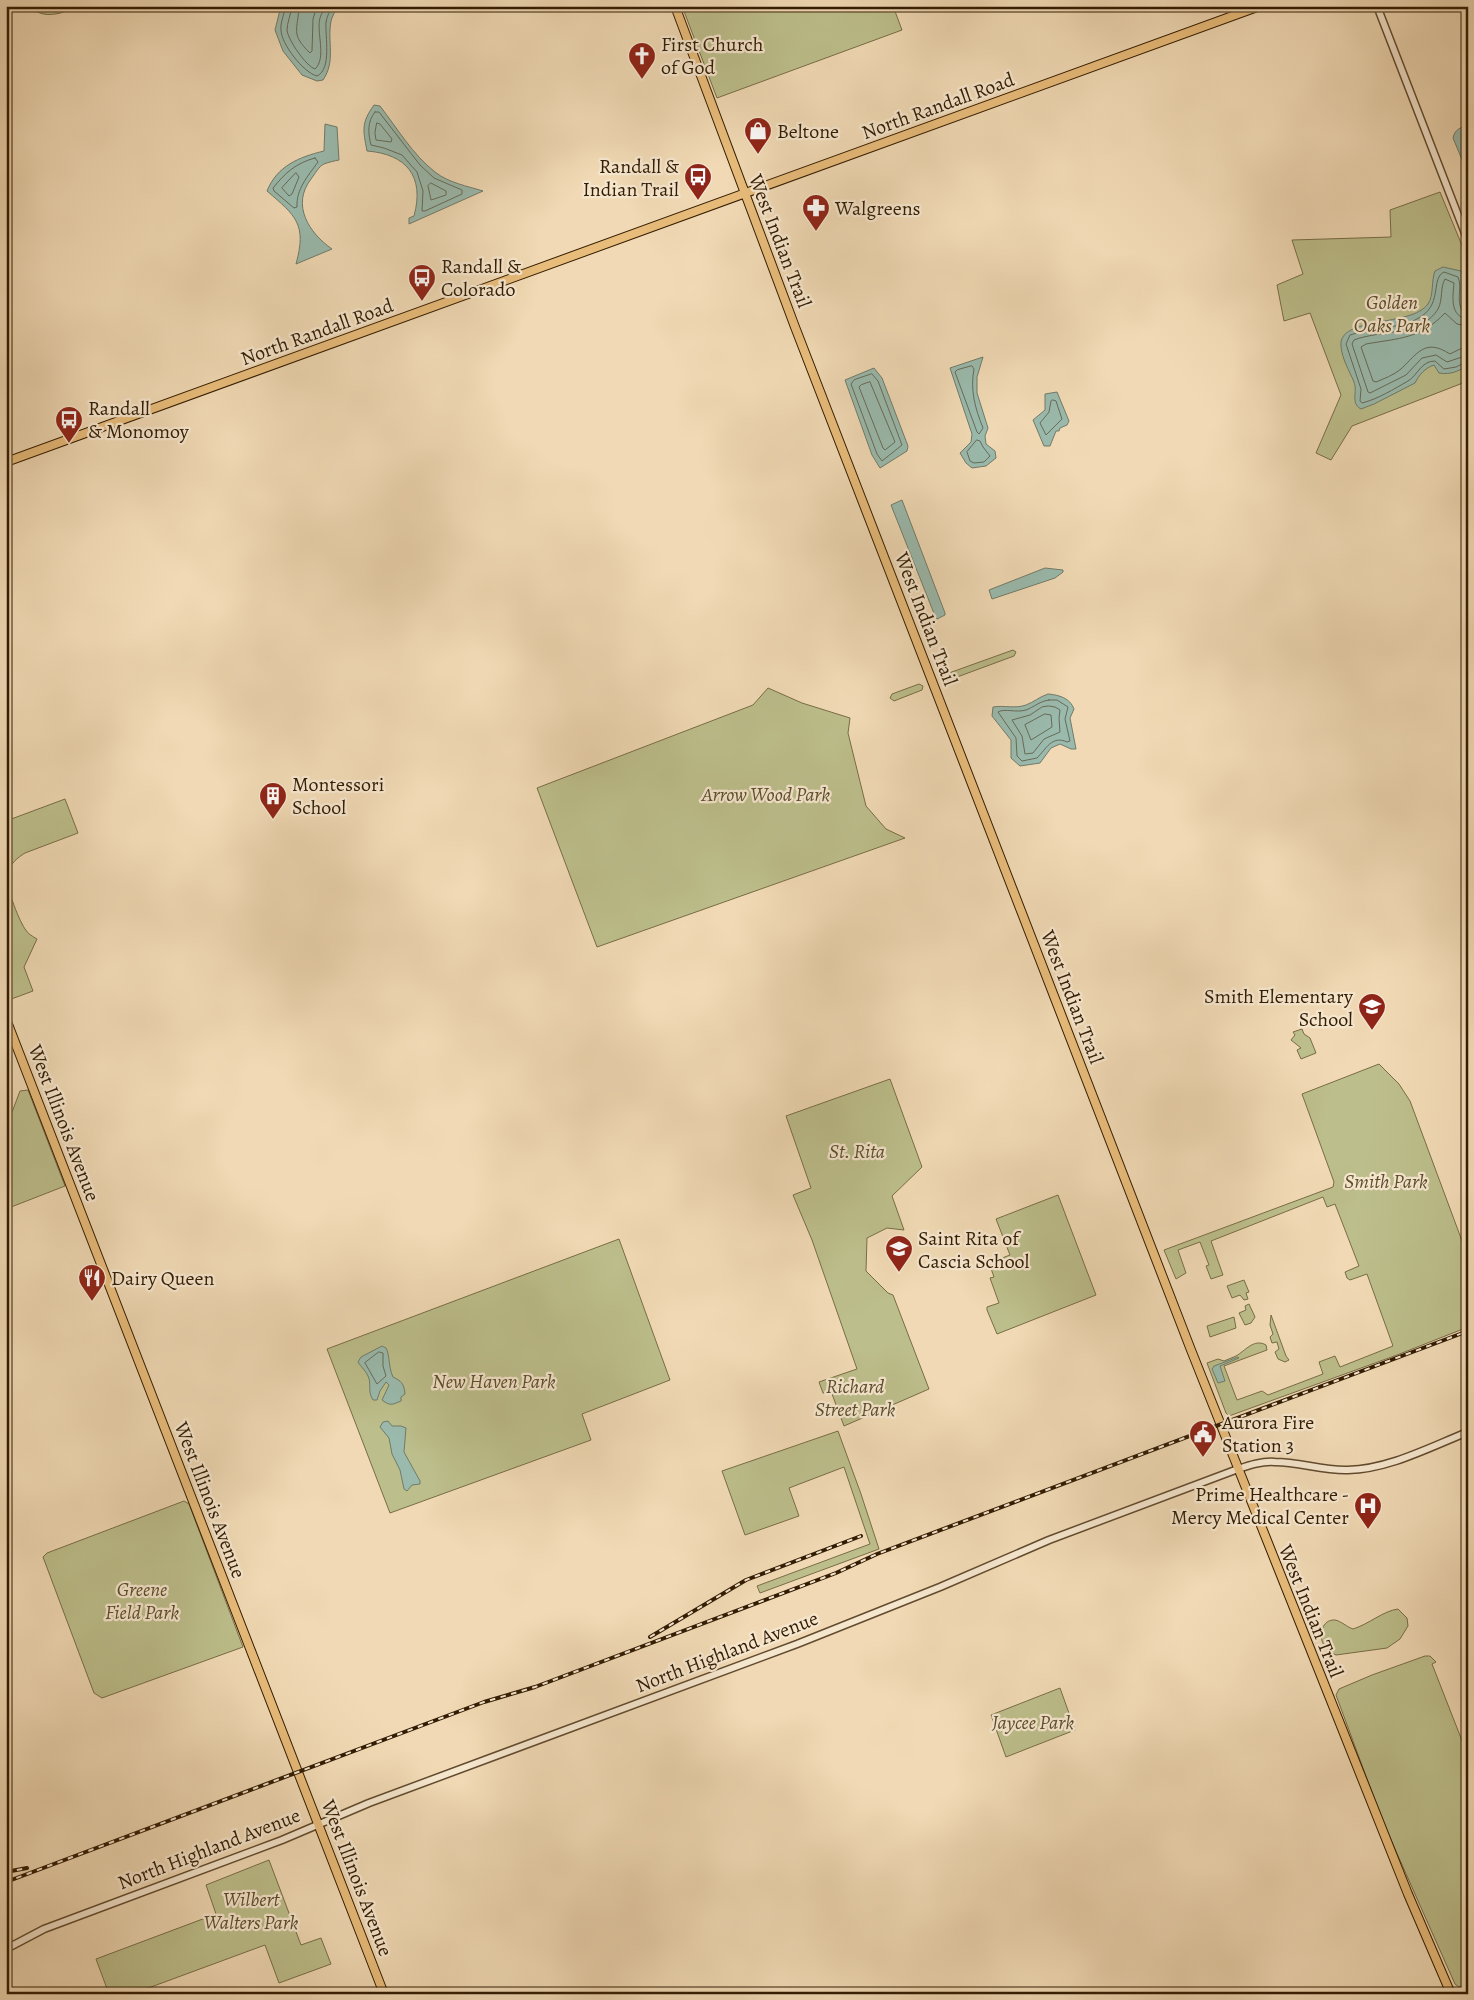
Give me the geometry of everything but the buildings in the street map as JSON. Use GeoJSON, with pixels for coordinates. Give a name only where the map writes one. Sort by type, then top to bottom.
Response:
{"type":"FeatureCollection","features":[{"type":"Feature","properties":{"kind":"main road","name":"West Indian Trail"},"geometry":{"type":"LineString","coordinates":[[675,6],[744,194],[1238,1469],[1397,1867],[1451,1994]]}},
{"type":"Feature","properties":{"kind":"main road","name":"North Randall Road"},"geometry":{"type":"LineString","coordinates":[[6,462],[1260,6]]}},
{"type":"Feature","properties":{"kind":"main road","name":"West Illinois Avenue"},"geometry":{"type":"LineString","coordinates":[[6,1019],[384,1994]]}},
{"type":"Feature","properties":{"kind":"street"},"geometry":{"type":"LineString","coordinates":[[1377,6],[1468,241]]}},
{"type":"Feature","properties":{"kind":"street","name":"North Highland Avenue"},"geometry":{"type":"LineString","coordinates":[[6,1950],[44,1929],[319,1825],[384,1797],[797,1644],[940,1587],[1049,1540],[1238,1469],[1257,1463],[1275,1462],[1330,1469],[1364,1468],[1390,1462],[1468,1432]]}},
{"type":"Feature","properties":{"kind":"green space"},"geometry":{"type":"Polygon","coordinates":[[[28,6],[56,10],[80,6],[60,13],[47,14],[34,11],[28,6]]]}},
{"type":"Feature","properties":{"kind":"green space"},"geometry":{"type":"Polygon","coordinates":[[[682,6],[893,6],[902,30],[717,98],[682,6]]]}},
{"type":"Feature","properties":{"kind":"green space","name":"Golden Oaks Park"},"geometry":{"type":"Polygon","coordinates":[[[1440,192],[1468,260],[1468,381],[1352,426],[1331,460],[1316,453],[1341,395],[1310,313],[1284,321],[1277,285],[1303,274],[1292,240],[1391,237],[1390,210],[1440,192]]]}},
{"type":"Feature","properties":{"kind":"green space"},"geometry":{"type":"Polygon","coordinates":[[[1013,650],[1016,652],[1014,656],[949,680],[946,678],[946,674],[1013,650]]]}},
{"type":"Feature","properties":{"kind":"green space"},"geometry":{"type":"Polygon","coordinates":[[[919,684],[923,686],[922,690],[894,701],[890,698],[892,694],[919,684]]]}},
{"type":"Feature","properties":{"kind":"green space","name":"Arrow Wood Park"},"geometry":{"type":"Polygon","coordinates":[[[768,688],[802,703],[850,718],[848,733],[866,806],[886,829],[905,838],[597,947],[537,788],[753,705],[768,688]]]}},
{"type":"Feature","properties":{"kind":"green space"},"geometry":{"type":"Polygon","coordinates":[[[65,799],[78,833],[25,853],[14,862],[8,873],[10,894],[19,917],[26,931],[37,939],[24,967],[33,991],[6,1001],[6,821],[65,799]]]}},
{"type":"Feature","properties":{"kind":"green space"},"geometry":{"type":"Polygon","coordinates":[[[1302,1029],[1304,1034],[1310,1038],[1316,1053],[1301,1059],[1297,1050],[1301,1048],[1291,1040],[1295,1035],[1293,1032],[1302,1029]]]}},
{"type":"Feature","properties":{"kind":"green space","name":"Smith Park"},"geometry":{"type":"Polygon","coordinates":[[[1379,1064],[1399,1084],[1410,1101],[1468,1257],[1468,1327],[1229,1416],[1226,1413],[1207,1363],[1218,1359],[1224,1361],[1236,1356],[1254,1344],[1262,1343],[1266,1345],[1267,1350],[1224,1366],[1237,1400],[1262,1391],[1268,1395],[1323,1374],[1319,1362],[1335,1356],[1340,1367],[1393,1346],[1367,1274],[1350,1280],[1347,1278],[1345,1272],[1359,1266],[1335,1204],[1327,1207],[1323,1197],[1211,1241],[1223,1275],[1211,1279],[1206,1266],[1209,1265],[1200,1242],[1178,1250],[1186,1273],[1176,1279],[1164,1250],[1333,1187],[1334,1182],[1302,1094],[1379,1064]]]}},
{"type":"Feature","properties":{"kind":"green space","name":"St. Rita"},"geometry":{"type":"Polygon","coordinates":[[[890,1079],[922,1167],[892,1196],[904,1230],[887,1228],[867,1238],[866,1271],[888,1293],[893,1295],[929,1389],[844,1426],[832,1394],[823,1393],[819,1382],[857,1369],[812,1240],[793,1195],[811,1188],[786,1116],[890,1079]]]}},
{"type":"Feature","properties":{"kind":"green space"},"geometry":{"type":"Polygon","coordinates":[[[28,1090],[65,1186],[6,1209],[6,1128],[20,1091],[28,1090]]]}},
{"type":"Feature","properties":{"kind":"green space"},"geometry":{"type":"Polygon","coordinates":[[[1058,1195],[1096,1295],[997,1334],[987,1310],[987,1307],[999,1303],[990,1278],[994,1277],[989,1263],[1010,1255],[996,1219],[1058,1195]]]}},
{"type":"Feature","properties":{"kind":"green space","name":"New Haven Park"},"geometry":{"type":"Polygon","coordinates":[[[619,1239],[670,1380],[582,1414],[591,1440],[390,1513],[327,1349],[619,1239]]]}},
{"type":"Feature","properties":{"kind":"green space"},"geometry":{"type":"Polygon","coordinates":[[[1244,1280],[1249,1292],[1246,1293],[1248,1299],[1244,1300],[1240,1295],[1232,1298],[1227,1286],[1244,1280]]]}},
{"type":"Feature","properties":{"kind":"green space"},"geometry":{"type":"Polygon","coordinates":[[[1249,1304],[1255,1317],[1251,1323],[1245,1325],[1239,1313],[1246,1310],[1245,1306],[1249,1304]]]}},
{"type":"Feature","properties":{"kind":"green space"},"geometry":{"type":"Polygon","coordinates":[[[1271,1315],[1289,1360],[1285,1362],[1278,1359],[1275,1352],[1279,1349],[1277,1342],[1272,1343],[1270,1337],[1273,1334],[1270,1325],[1271,1315]]]}},
{"type":"Feature","properties":{"kind":"green space"},"geometry":{"type":"Polygon","coordinates":[[[1234,1317],[1236,1328],[1210,1337],[1207,1326],[1234,1317]]]}},
{"type":"Feature","properties":{"kind":"green space"},"geometry":{"type":"Polygon","coordinates":[[[838,1431],[879,1549],[760,1593],[757,1586],[870,1544],[844,1467],[789,1488],[799,1516],[745,1535],[722,1471],[838,1431]]]}},
{"type":"Feature","properties":{"kind":"green space","name":"Greene Field Park"},"geometry":{"type":"Polygon","coordinates":[[[184,1501],[189,1504],[243,1647],[102,1698],[94,1693],[43,1557],[47,1553],[184,1501]]]}},
{"type":"Feature","properties":{"kind":"green space"},"geometry":{"type":"Polygon","coordinates":[[[1398,1609],[1407,1618],[1408,1626],[1400,1639],[1387,1648],[1336,1655],[1328,1650],[1322,1641],[1322,1629],[1331,1620],[1335,1620],[1353,1629],[1387,1612],[1398,1609]]]}},
{"type":"Feature","properties":{"kind":"green space"},"geometry":{"type":"Polygon","coordinates":[[[1425,1656],[1430,1656],[1436,1662],[1432,1664],[1468,1756],[1468,1984],[1459,1987],[1455,1984],[1383,1822],[1336,1695],[1339,1689],[1425,1656]]]}},
{"type":"Feature","properties":{"kind":"green space","name":"Jaycee Park"},"geometry":{"type":"Polygon","coordinates":[[[1060,1688],[1075,1730],[1006,1757],[991,1715],[1060,1688]]]}},
{"type":"Feature","properties":{"kind":"green space","name":"Wilbert Walters Park"},"geometry":{"type":"Polygon","coordinates":[[[269,1860],[301,1945],[321,1938],[331,1964],[279,1983],[265,1945],[132,1994],[109,1994],[96,1959],[216,1914],[206,1885],[269,1860]]]}},
{"type":"Feature","properties":{"kind":"water"},"geometry":{"type":"Polygon","coordinates":[[[281,6],[337,6],[331,21],[329,66],[323,80],[317,81],[302,75],[283,51],[275,30],[281,6]]]}},
{"type":"Feature","properties":{"kind":"water"},"geometry":{"type":"Polygon","coordinates":[[[374,105],[380,106],[412,149],[440,176],[452,182],[483,191],[409,224],[409,218],[414,216],[417,189],[409,170],[402,162],[392,157],[367,151],[364,127],[374,105]]]}},
{"type":"Feature","properties":{"kind":"water"},"geometry":{"type":"Polygon","coordinates":[[[325,124],[337,127],[339,160],[324,164],[317,170],[305,189],[303,208],[305,218],[310,227],[332,249],[296,264],[300,239],[296,222],[285,207],[267,191],[271,182],[290,164],[306,156],[324,151],[325,124]]]}},
{"type":"Feature","properties":{"kind":"water"},"geometry":{"type":"Polygon","coordinates":[[[1468,125],[1468,174],[1453,138],[1460,128],[1468,125]]]}},
{"type":"Feature","properties":{"kind":"water"},"geometry":{"type":"Polygon","coordinates":[[[1443,267],[1461,271],[1466,282],[1464,295],[1468,322],[1468,365],[1451,373],[1439,373],[1434,365],[1431,366],[1418,377],[1415,383],[1361,409],[1356,404],[1354,382],[1343,355],[1341,346],[1343,337],[1351,330],[1420,311],[1430,300],[1435,271],[1443,267]]]}},
{"type":"Feature","properties":{"kind":"water"},"geometry":{"type":"Polygon","coordinates":[[[983,357],[977,377],[977,393],[988,428],[985,436],[986,444],[995,451],[996,458],[986,466],[972,468],[966,463],[960,453],[971,442],[972,434],[950,368],[983,357]]]}},
{"type":"Feature","properties":{"kind":"water"},"geometry":{"type":"Polygon","coordinates":[[[874,368],[882,378],[908,446],[907,451],[880,468],[872,455],[845,380],[874,368]]]}},
{"type":"Feature","properties":{"kind":"water"},"geometry":{"type":"Polygon","coordinates":[[[1057,392],[1069,421],[1067,425],[1056,431],[1050,446],[1044,446],[1033,420],[1045,410],[1045,394],[1057,392]]]}},
{"type":"Feature","properties":{"kind":"water"},"geometry":{"type":"Polygon","coordinates":[[[902,500],[945,613],[945,615],[937,619],[891,505],[902,500]]]}},
{"type":"Feature","properties":{"kind":"water"},"geometry":{"type":"Polygon","coordinates":[[[1045,568],[1063,570],[1063,572],[1055,578],[992,599],[989,590],[1045,568]]]}},
{"type":"Feature","properties":{"kind":"water"},"geometry":{"type":"Polygon","coordinates":[[[1048,694],[1064,698],[1072,705],[1074,709],[1070,718],[1076,749],[1060,744],[1051,748],[1040,763],[1020,766],[1011,758],[1011,740],[992,716],[993,707],[1022,706],[1048,694]]]}},
{"type":"Feature","properties":{"kind":"water"},"geometry":{"type":"Polygon","coordinates":[[[382,1346],[386,1348],[393,1377],[402,1383],[405,1390],[401,1401],[392,1404],[382,1400],[389,1385],[386,1382],[377,1400],[373,1400],[370,1394],[368,1376],[358,1362],[361,1357],[382,1346]]]}},
{"type":"Feature","properties":{"kind":"water"},"geometry":{"type":"Polygon","coordinates":[[[1238,1357],[1220,1366],[1225,1381],[1218,1383],[1212,1369],[1214,1366],[1238,1357]]]}},
{"type":"Feature","properties":{"kind":"water"},"geometry":{"type":"Polygon","coordinates":[[[388,1421],[392,1426],[406,1428],[404,1452],[420,1481],[420,1484],[412,1485],[407,1491],[404,1489],[400,1470],[392,1454],[389,1438],[380,1427],[383,1422],[388,1421]]]}},
{"type":"Feature","properties":{"kind":"railway"},"geometry":{"type":"LineString","coordinates":[[6,1882],[484,1702],[535,1687],[836,1573],[877,1554],[1468,1331]]}},
{"type":"Feature","properties":{"kind":"railway"},"geometry":{"type":"LineString","coordinates":[[650,1637],[746,1580],[861,1536]]}},
{"type":"Feature","properties":{"kind":"railway"},"geometry":{"type":"LineString","coordinates":[[6,1872],[27,1868]]}},
{"type":"Feature","properties":{"kind":"place","name":"First Church of God"},"geometry":{"type":"Point","coordinates":[642,80]}},
{"type":"Feature","properties":{"kind":"place","name":"Beltone"},"geometry":{"type":"Point","coordinates":[758,155]}},
{"type":"Feature","properties":{"kind":"place","name":"Randall & Indian Trail"},"geometry":{"type":"Point","coordinates":[698,201]}},
{"type":"Feature","properties":{"kind":"place","name":"Walgreens"},"geometry":{"type":"Point","coordinates":[816,232]}},
{"type":"Feature","properties":{"kind":"place","name":"Randall & Colorado"},"geometry":{"type":"Point","coordinates":[422,302]}},
{"type":"Feature","properties":{"kind":"place","name":"Randall & Monomoy"},"geometry":{"type":"Point","coordinates":[69,444]}},
{"type":"Feature","properties":{"kind":"place","name":"Montessori School"},"geometry":{"type":"Point","coordinates":[273,820]}},
{"type":"Feature","properties":{"kind":"place","name":"Smith Elementary School"},"geometry":{"type":"Point","coordinates":[1372,1031]}},
{"type":"Feature","properties":{"kind":"place","name":"Saint Rita of Cascia School"},"geometry":{"type":"Point","coordinates":[899,1273]}},
{"type":"Feature","properties":{"kind":"place","name":"Dairy Queen"},"geometry":{"type":"Point","coordinates":[92,1302]}},
{"type":"Feature","properties":{"kind":"place","name":"Aurora Fire Station 3"},"geometry":{"type":"Point","coordinates":[1203,1458]}},
{"type":"Feature","properties":{"kind":"place","name":"Prime Healthcare - Mercy Medical Center"},"geometry":{"type":"Point","coordinates":[1368,1530]}},
{"type":"Feature","properties":{"kind":"park label","name":"Richard Street Park"},"geometry":{"type":"Point","coordinates":[855,1398]}}]}
